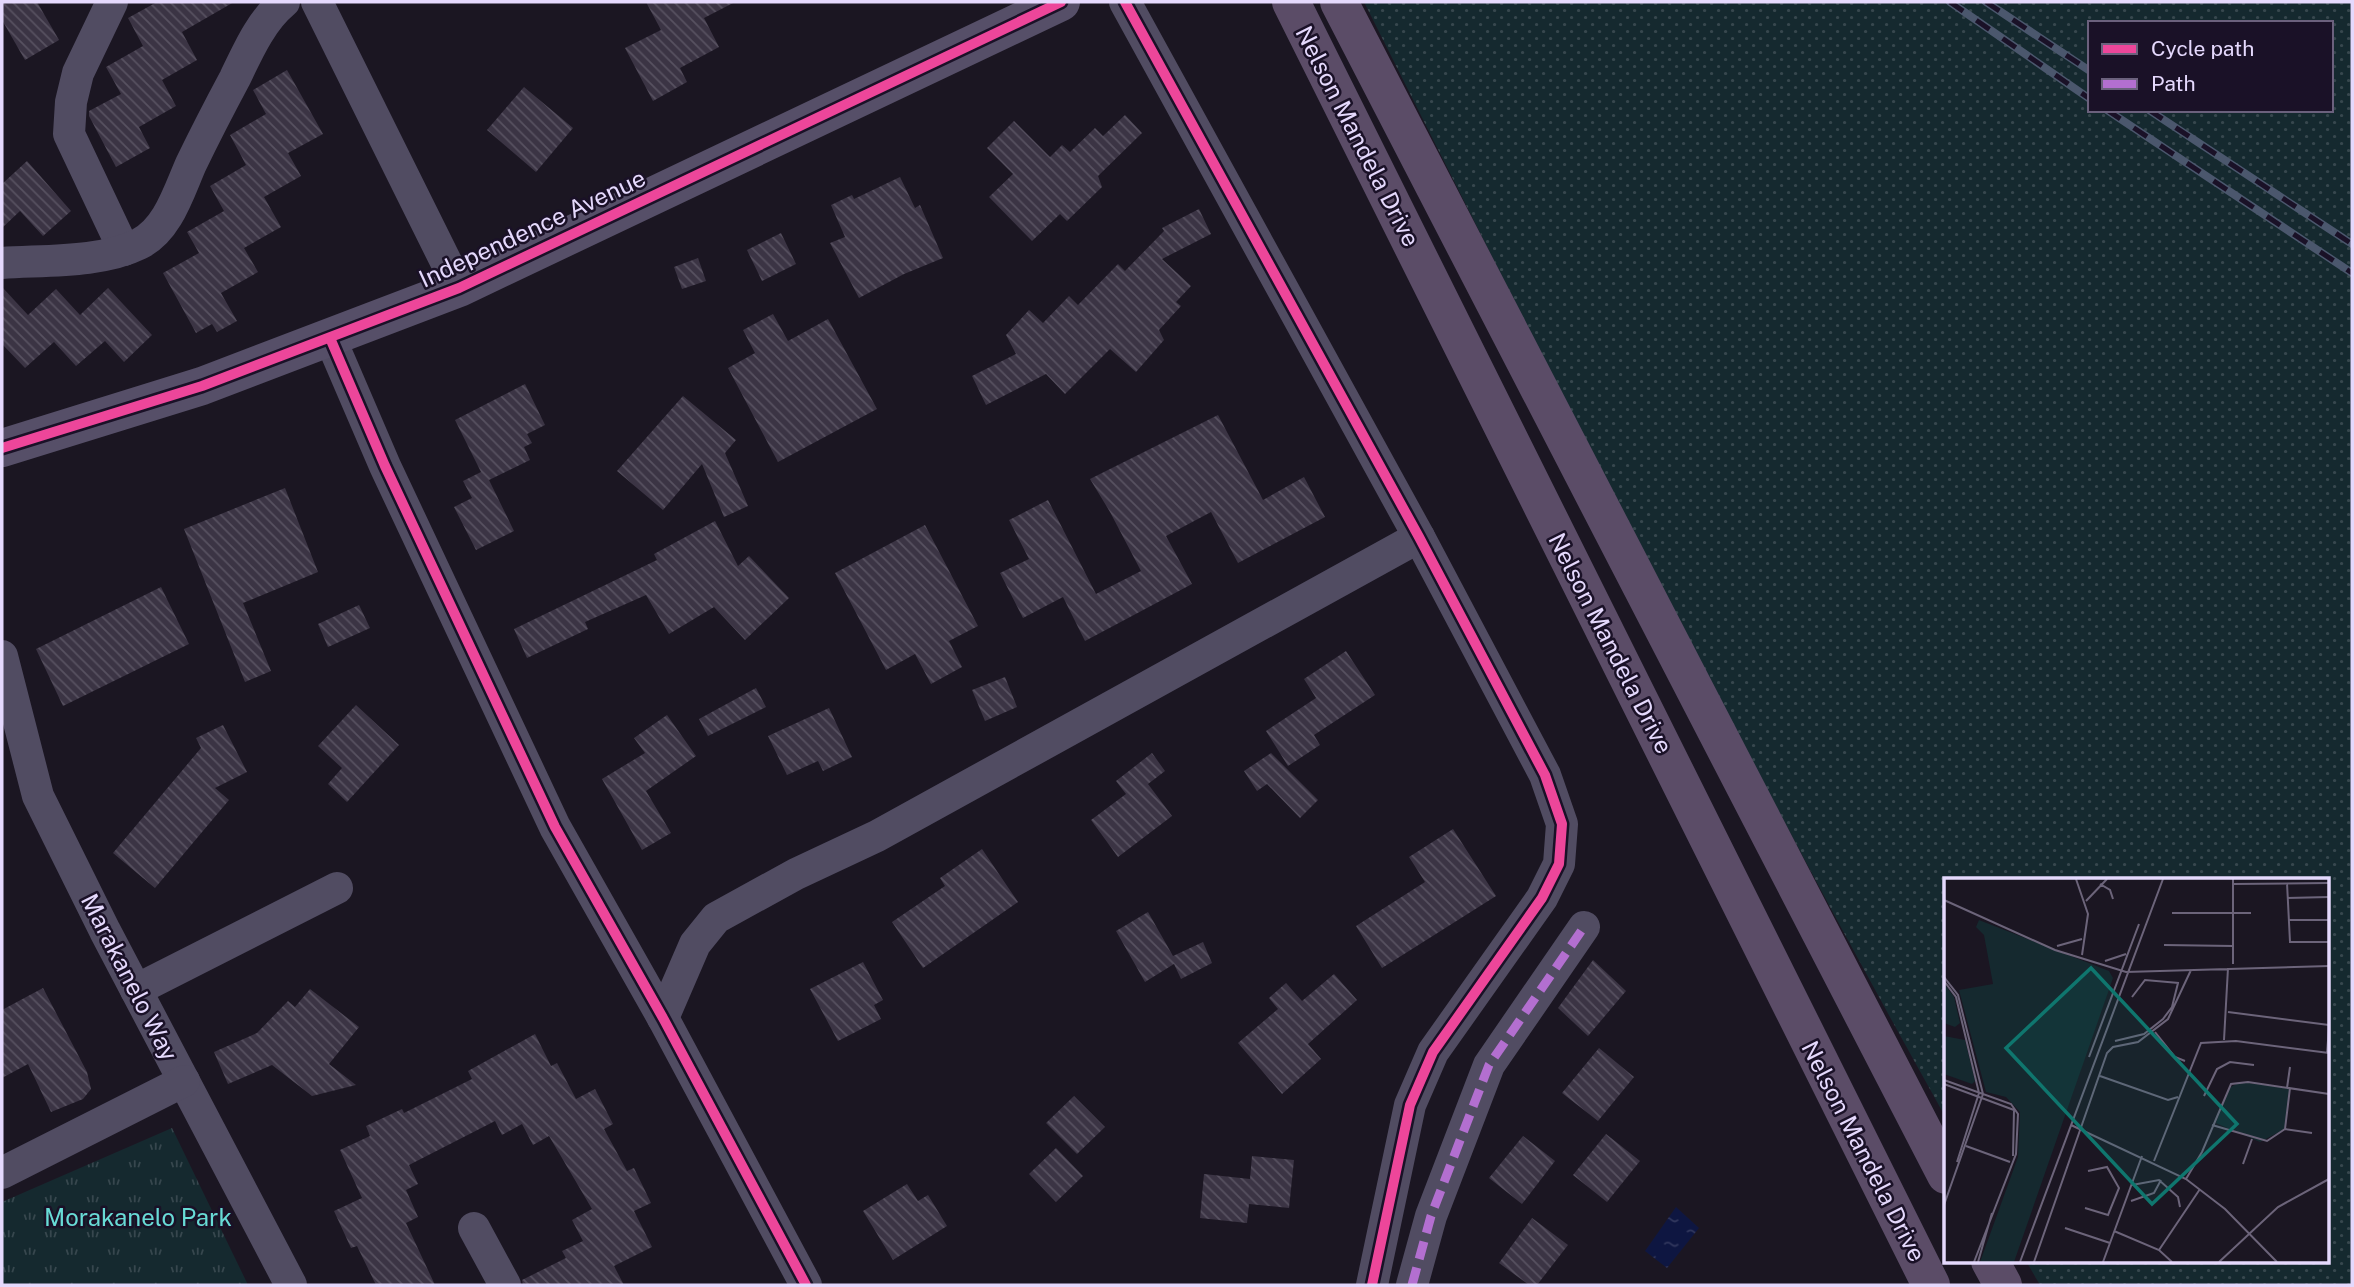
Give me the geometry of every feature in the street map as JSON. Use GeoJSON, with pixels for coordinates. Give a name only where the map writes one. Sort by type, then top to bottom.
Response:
{"type":"FeatureCollection","features":[{"type":"Feature","properties":{"kind":"main road","name":"Nelson Mandela Drive"},"geometry":{"type":"LineString","coordinates":[[1291,2],[1931,1285]]}},
{"type":"Feature","properties":{"kind":"main road","name":"Nelson Mandela Drive"},"geometry":{"type":"LineString","coordinates":[[1339,2],[1944,1171]]}},
{"type":"Feature","properties":{"kind":"main road"},"geometry":{"type":"LineString","coordinates":[[1991,1262],[2003,1285]]}},
{"type":"Feature","properties":{"kind":"street"},"geometry":{"type":"LineString","coordinates":[[113,2],[78,73],[71,102],[69,134],[124,250]]}},
{"type":"Feature","properties":{"kind":"street"},"geometry":{"type":"LineString","coordinates":[[2,263],[95,257],[142,243],[160,226],[255,39],[284,2]]}},
{"type":"Feature","properties":{"kind":"street"},"geometry":{"type":"LineString","coordinates":[[317,2],[459,288]]}},
{"type":"Feature","properties":{"kind":"street","name":"Independence Avenue"},"geometry":{"type":"LineString","coordinates":[[2,449],[202,386],[459,288],[1061,2]]}},
{"type":"Feature","properties":{"kind":"street"},"geometry":{"type":"LineString","coordinates":[[1125,2],[1419,537],[1545,775],[1562,824],[1559,864],[1542,898],[1433,1052],[1410,1105],[1372,1285]]}},
{"type":"Feature","properties":{"kind":"street"},"geometry":{"type":"LineString","coordinates":[[330,338],[385,466],[555,827],[663,1018],[806,1285]]}},
{"type":"Feature","properties":{"kind":"street"},"geometry":{"type":"LineString","coordinates":[[663,1018],[695,944],[716,918],[796,874],[877,836],[1419,537]]}},
{"type":"Feature","properties":{"kind":"street","name":"Marakanelo Way"},"geometry":{"type":"LineString","coordinates":[[2,656],[38,796],[136,990],[291,1285]]}},
{"type":"Feature","properties":{"kind":"street"},"geometry":{"type":"LineString","coordinates":[[136,990],[337,888]]}},
{"type":"Feature","properties":{"kind":"street"},"geometry":{"type":"LineString","coordinates":[[1412,1285],[1431,1216],[1489,1065],[1584,927]]}},
{"type":"Feature","properties":{"kind":"street"},"geometry":{"type":"LineString","coordinates":[[2,1172],[184,1081]]}},
{"type":"Feature","properties":{"kind":"street"},"geometry":{"type":"LineString","coordinates":[[474,1228],[505,1285]]}},
{"type":"Feature","properties":{"kind":"green space"},"geometry":{"type":"Polygon","coordinates":[[[1364,2],[2352,2],[2352,1285],[2040,1285],[2027,1262],[2330,1262],[2330,878],[1944,878],[1944,1114],[1721,703],[1364,2]]]}},
{"type":"Feature","properties":{"kind":"green space","name":"Morakanelo Park"},"geometry":{"type":"Polygon","coordinates":[[[172,1128],[248,1285],[2,1285],[2,1202],[172,1128]]]}},
{"type":"Feature","properties":{"kind":"water"},"geometry":{"type":"Polygon","coordinates":[[[1676,1207],[1699,1228],[1667,1268],[1645,1251],[1676,1207]]]}},
{"type":"Feature","properties":{"kind":"building"},"geometry":{"type":"Polygon","coordinates":[[[2,2],[37,2],[59,40],[25,60],[2,20],[2,2]]]}},
{"type":"Feature","properties":{"kind":"building"},"geometry":{"type":"Polygon","coordinates":[[[157,2],[234,2],[182,32],[197,60],[162,80],[176,106],[139,127],[150,148],[116,167],[89,116],[89,111],[121,94],[106,67],[143,46],[128,18],[157,2]]]}},
{"type":"Feature","properties":{"kind":"building"},"geometry":{"type":"Polygon","coordinates":[[[646,2],[735,2],[704,18],[719,47],[680,68],[687,82],[653,101],[625,48],[661,30],[646,2]]]}},
{"type":"Feature","properties":{"kind":"building"},"geometry":{"type":"Polygon","coordinates":[[[287,70],[323,134],[288,153],[301,176],[264,197],[281,227],[244,248],[258,272],[221,293],[237,321],[217,332],[212,324],[196,333],[163,273],[199,253],[187,232],[224,211],[210,186],[246,165],[230,135],[266,114],[253,90],[287,70]]]}},
{"type":"Feature","properties":{"kind":"building"},"geometry":{"type":"Polygon","coordinates":[[[524,87],[573,128],[536,172],[487,130],[524,87]]]}},
{"type":"Feature","properties":{"kind":"building"},"geometry":{"type":"Polygon","coordinates":[[[1125,115],[1142,133],[1098,176],[1102,187],[1067,221],[1060,214],[1032,241],[989,197],[1013,174],[987,148],[1014,121],[1050,157],[1062,145],[1070,152],[1095,128],[1103,136],[1125,115]]]}},
{"type":"Feature","properties":{"kind":"building"},"geometry":{"type":"Polygon","coordinates":[[[27,161],[71,211],[43,236],[20,211],[2,228],[2,184],[27,161]]]}},
{"type":"Feature","properties":{"kind":"building"},"geometry":{"type":"Polygon","coordinates":[[[900,177],[915,208],[920,205],[943,258],[904,274],[859,298],[830,243],[845,237],[831,205],[852,195],[854,199],[900,177]]]}},
{"type":"Feature","properties":{"kind":"building"},"geometry":{"type":"Polygon","coordinates":[[[1199,209],[1211,234],[1162,259],[1191,286],[1176,302],[1181,306],[1159,330],[1164,340],[1136,372],[1110,349],[1065,394],[1046,374],[986,405],[972,376],[1016,354],[1006,335],[1029,310],[1043,323],[1069,296],[1078,305],[1118,264],[1125,271],[1164,231],[1162,228],[1199,209]]]}},
{"type":"Feature","properties":{"kind":"building"},"geometry":{"type":"Polygon","coordinates":[[[781,233],[796,264],[762,281],[747,250],[781,233]]]}},
{"type":"Feature","properties":{"kind":"building"},"geometry":{"type":"Polygon","coordinates":[[[698,258],[706,281],[682,289],[674,267],[698,258]]]}},
{"type":"Feature","properties":{"kind":"building"},"geometry":{"type":"Polygon","coordinates":[[[2,287],[28,315],[56,289],[80,315],[108,288],[152,335],[124,362],[105,341],[76,366],[54,342],[25,368],[2,344],[2,287]]]}},
{"type":"Feature","properties":{"kind":"building"},"geometry":{"type":"Polygon","coordinates":[[[773,314],[788,341],[828,319],[877,409],[778,462],[728,368],[755,353],[743,330],[773,314]]]}},
{"type":"Feature","properties":{"kind":"building"},"geometry":{"type":"Polygon","coordinates":[[[525,384],[545,425],[527,434],[532,443],[524,447],[530,460],[489,480],[514,531],[476,550],[454,507],[472,498],[463,481],[481,472],[455,420],[525,384]]]}},
{"type":"Feature","properties":{"kind":"building"},"geometry":{"type":"Polygon","coordinates":[[[683,396],[736,440],[725,453],[748,506],[724,517],[702,464],[663,510],[617,471],[683,396]]]}},
{"type":"Feature","properties":{"kind":"building"},"geometry":{"type":"Polygon","coordinates":[[[1218,415],[1263,500],[1304,477],[1325,517],[1238,563],[1211,512],[1166,536],[1192,584],[1085,641],[1063,597],[1023,618],[1000,573],[1029,559],[1009,520],[1048,500],[1096,594],[1141,571],[1090,479],[1218,415]]]}},
{"type":"Feature","properties":{"kind":"building"},"geometry":{"type":"Polygon","coordinates":[[[285,488],[318,572],[243,603],[271,671],[245,682],[184,529],[285,488]]]}},
{"type":"Feature","properties":{"kind":"building"},"geometry":{"type":"Polygon","coordinates":[[[715,521],[738,566],[749,556],[789,598],[745,640],[714,607],[669,634],[646,595],[585,622],[588,629],[527,658],[514,629],[657,560],[654,554],[715,521]]]}},
{"type":"Feature","properties":{"kind":"building"},"geometry":{"type":"Polygon","coordinates":[[[925,525],[978,626],[949,641],[962,667],[931,684],[915,654],[886,670],[835,573],[925,525]]]}},
{"type":"Feature","properties":{"kind":"building"},"geometry":{"type":"Polygon","coordinates":[[[161,587],[189,644],[63,706],[36,649],[161,587]]]}},
{"type":"Feature","properties":{"kind":"building"},"geometry":{"type":"Polygon","coordinates":[[[359,605],[370,628],[328,647],[318,624],[359,605]]]}},
{"type":"Feature","properties":{"kind":"building"},"geometry":{"type":"Polygon","coordinates":[[[1346,651],[1375,695],[1314,735],[1320,745],[1288,766],[1266,731],[1316,698],[1304,679],[1346,651]]]}},
{"type":"Feature","properties":{"kind":"building"},"geometry":{"type":"Polygon","coordinates":[[[1005,677],[1017,707],[985,721],[972,690],[1005,677]]]}},
{"type":"Feature","properties":{"kind":"building"},"geometry":{"type":"Polygon","coordinates":[[[756,688],[766,707],[708,736],[699,719],[756,688]]]}},
{"type":"Feature","properties":{"kind":"building"},"geometry":{"type":"Polygon","coordinates":[[[356,705],[399,745],[347,802],[328,784],[342,768],[318,746],[356,705]]]}},
{"type":"Feature","properties":{"kind":"building"},"geometry":{"type":"Polygon","coordinates":[[[829,708],[852,757],[823,771],[818,761],[787,775],[768,736],[829,708]]]}},
{"type":"Feature","properties":{"kind":"building"},"geometry":{"type":"Polygon","coordinates":[[[667,715],[696,756],[646,791],[671,833],[642,850],[602,779],[645,753],[634,738],[667,715]]]}},
{"type":"Feature","properties":{"kind":"building"},"geometry":{"type":"Polygon","coordinates":[[[223,725],[247,772],[215,788],[229,800],[155,888],[113,853],[201,748],[196,738],[223,725]]]}},
{"type":"Feature","properties":{"kind":"building"},"geometry":{"type":"Polygon","coordinates":[[[1152,753],[1165,771],[1148,784],[1172,816],[1118,857],[1091,820],[1126,794],[1116,781],[1152,753]]]}},
{"type":"Feature","properties":{"kind":"building"},"geometry":{"type":"Polygon","coordinates":[[[1271,753],[1318,800],[1300,818],[1267,784],[1257,791],[1244,771],[1271,753]]]}},
{"type":"Feature","properties":{"kind":"building"},"geometry":{"type":"Polygon","coordinates":[[[1453,829],[1496,896],[1382,968],[1356,926],[1425,882],[1409,857],[1453,829]]]}},
{"type":"Feature","properties":{"kind":"building"},"geometry":{"type":"Polygon","coordinates":[[[982,849],[1018,902],[923,968],[892,922],[945,886],[940,878],[982,849]]]}},
{"type":"Feature","properties":{"kind":"building"},"geometry":{"type":"Polygon","coordinates":[[[1148,912],[1173,956],[1203,942],[1212,963],[1181,979],[1174,964],[1145,982],[1116,931],[1148,912]]]}},
{"type":"Feature","properties":{"kind":"building"},"geometry":{"type":"Polygon","coordinates":[[[1593,960],[1626,991],[1588,1036],[1558,1008],[1593,960]]]}},
{"type":"Feature","properties":{"kind":"building"},"geometry":{"type":"Polygon","coordinates":[[[863,962],[883,1000],[874,1005],[881,1019],[838,1041],[810,989],[863,962]]]}},
{"type":"Feature","properties":{"kind":"building"},"geometry":{"type":"Polygon","coordinates":[[[1334,974],[1357,1000],[1308,1044],[1321,1059],[1282,1094],[1238,1043],[1278,1009],[1269,998],[1286,983],[1302,1001],[1334,974]]]}},
{"type":"Feature","properties":{"kind":"building"},"geometry":{"type":"Polygon","coordinates":[[[43,988],[87,1072],[91,1089],[83,1099],[51,1112],[28,1064],[2,1078],[2,1010],[43,988]]]}},
{"type":"Feature","properties":{"kind":"building"},"geometry":{"type":"Polygon","coordinates":[[[310,989],[359,1027],[329,1064],[356,1085],[312,1096],[272,1065],[228,1084],[214,1052],[257,1033],[288,1001],[295,1007],[310,989]]]}},
{"type":"Feature","properties":{"kind":"building"},"geometry":{"type":"Polygon","coordinates":[[[535,1034],[551,1066],[557,1063],[576,1099],[595,1089],[613,1124],[604,1129],[627,1171],[634,1168],[651,1203],[634,1211],[652,1247],[614,1266],[624,1285],[523,1285],[522,1280],[566,1258],[562,1251],[583,1241],[572,1220],[592,1209],[549,1136],[533,1145],[522,1124],[502,1135],[495,1121],[409,1165],[418,1184],[406,1190],[418,1217],[406,1223],[435,1285],[376,1285],[357,1246],[351,1248],[334,1211],[362,1198],[340,1150],[370,1136],[366,1126],[402,1109],[404,1113],[472,1079],[468,1071],[535,1034]]]}},
{"type":"Feature","properties":{"kind":"building"},"geometry":{"type":"Polygon","coordinates":[[[1599,1048],[1634,1077],[1598,1121],[1562,1093],[1599,1048]]]}},
{"type":"Feature","properties":{"kind":"building"},"geometry":{"type":"Polygon","coordinates":[[[1074,1096],[1105,1127],[1077,1154],[1046,1123],[1074,1096]]]}},
{"type":"Feature","properties":{"kind":"building"},"geometry":{"type":"Polygon","coordinates":[[[1606,1134],[1640,1161],[1607,1202],[1573,1175],[1606,1134]]]}},
{"type":"Feature","properties":{"kind":"building"},"geometry":{"type":"Polygon","coordinates":[[[1523,1136],[1555,1161],[1522,1204],[1489,1178],[1523,1136]]]}},
{"type":"Feature","properties":{"kind":"building"},"geometry":{"type":"Polygon","coordinates":[[[1056,1148],[1083,1176],[1056,1202],[1029,1174],[1056,1148]]]}},
{"type":"Feature","properties":{"kind":"building"},"geometry":{"type":"Polygon","coordinates":[[[1252,1156],[1294,1160],[1289,1208],[1249,1204],[1247,1223],[1200,1218],[1204,1174],[1250,1179],[1252,1156]]]}},
{"type":"Feature","properties":{"kind":"building"},"geometry":{"type":"Polygon","coordinates":[[[907,1184],[918,1201],[928,1195],[947,1226],[893,1260],[863,1211],[907,1184]]]}},
{"type":"Feature","properties":{"kind":"building"},"geometry":{"type":"Polygon","coordinates":[[[1532,1218],[1568,1245],[1537,1285],[1529,1285],[1499,1263],[1532,1218]]]}},
{"type":"Feature","properties":{"kind":"railway"},"geometry":{"type":"LineString","coordinates":[[1950,2],[2088,98]]}},
{"type":"Feature","properties":{"kind":"railway"},"geometry":{"type":"LineString","coordinates":[[1986,2],[2088,70]]}},
{"type":"Feature","properties":{"kind":"railway"},"geometry":{"type":"LineString","coordinates":[[2110,112],[2352,273]]}},
{"type":"Feature","properties":{"kind":"railway"},"geometry":{"type":"LineString","coordinates":[[2152,112],[2352,244]]}},
{"type":"Feature","properties":{"kind":"marked path"},"geometry":{"type":"LineString","coordinates":[[1412,1285],[1431,1216],[1489,1065],[1584,927]]}},
{"type":"Feature","properties":{"kind":"cycle path"},"geometry":{"type":"LineString","coordinates":[[2,448],[202,386],[459,288],[1061,2]]}},
{"type":"Feature","properties":{"kind":"cycle path"},"geometry":{"type":"LineString","coordinates":[[1125,2],[1419,537],[1545,775],[1562,824],[1559,864],[1542,898],[1433,1052],[1410,1105],[1372,1285]]}},
{"type":"Feature","properties":{"kind":"cycle path"},"geometry":{"type":"LineString","coordinates":[[330,338],[385,466],[555,827],[663,1018],[806,1285]]}}]}
